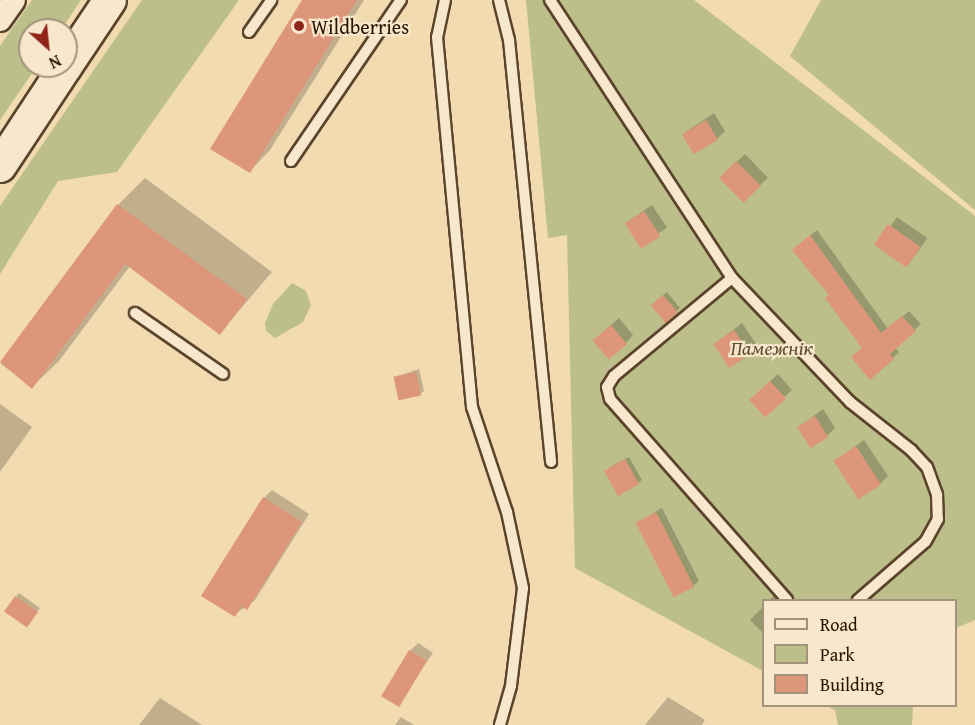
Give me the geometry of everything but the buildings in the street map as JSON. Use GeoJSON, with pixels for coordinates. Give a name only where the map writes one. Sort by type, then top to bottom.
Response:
{"type":"FeatureCollection","features":[{"type":"Feature","properties":{"kind":"street"},"geometry":{"type":"LineString","coordinates":[[0,20],[14,0]]}},
{"type":"Feature","properties":{"kind":"street"},"geometry":{"type":"LineString","coordinates":[[78,48],[110,0]]}},
{"type":"Feature","properties":{"kind":"street"},"geometry":{"type":"LineString","coordinates":[[0,166],[58,78]]}},
{"type":"Feature","properties":{"kind":"lane"},"geometry":{"type":"LineString","coordinates":[[249,32],[271,0]]}},
{"type":"Feature","properties":{"kind":"lane"},"geometry":{"type":"LineString","coordinates":[[291,161],[401,0]]}},
{"type":"Feature","properties":{"kind":"lane"},"geometry":{"type":"LineString","coordinates":[[445,0],[437,37],[472,407],[507,512],[523,588],[511,686],[500,725]]}},
{"type":"Feature","properties":{"kind":"lane"},"geometry":{"type":"LineString","coordinates":[[499,0],[509,40],[551,462]]}},
{"type":"Feature","properties":{"kind":"lane"},"geometry":{"type":"LineString","coordinates":[[550,0],[732,278],[850,402],[911,450],[927,467],[937,495],[938,519],[925,543],[859,599]]}},
{"type":"Feature","properties":{"kind":"lane"},"geometry":{"type":"LineString","coordinates":[[732,278],[614,376],[607,387],[610,399],[786,599]]}},
{"type":"Feature","properties":{"kind":"lane"},"geometry":{"type":"LineString","coordinates":[[135,313],[224,374]]}},
{"type":"Feature","properties":{"kind":"green space"},"geometry":{"type":"Polygon","coordinates":[[[32,0],[81,0],[69,18],[19,18],[32,0]]]}},
{"type":"Feature","properties":{"kind":"green space"},"geometry":{"type":"Polygon","coordinates":[[[142,0],[239,0],[117,172],[58,181],[0,274],[0,206],[142,0]]]}},
{"type":"Feature","properties":{"kind":"green space","name":"Памежнік"},"geometry":{"type":"Polygon","coordinates":[[[526,0],[694,0],[975,216],[975,620],[957,628],[957,599],[762,599],[762,670],[575,568],[567,235],[548,238],[526,0]]]}},
{"type":"Feature","properties":{"kind":"green space"},"geometry":{"type":"Polygon","coordinates":[[[821,0],[975,0],[975,210],[790,56],[821,0]]]}},
{"type":"Feature","properties":{"kind":"green space"},"geometry":{"type":"Polygon","coordinates":[[[18,20],[18,78],[29,78],[0,120],[0,46],[18,20]]]}},
{"type":"Feature","properties":{"kind":"green space"},"geometry":{"type":"Polygon","coordinates":[[[292,283],[306,291],[311,305],[303,322],[275,338],[266,331],[265,323],[273,304],[292,283]]]}},
{"type":"Feature","properties":{"kind":"green space"},"geometry":{"type":"Polygon","coordinates":[[[828,707],[913,707],[912,725],[838,725],[835,710],[828,707]]]}},
{"type":"Feature","properties":{"kind":"place","name":"Wildberries"},"geometry":{"type":"Point","coordinates":[299,26]}}]}
